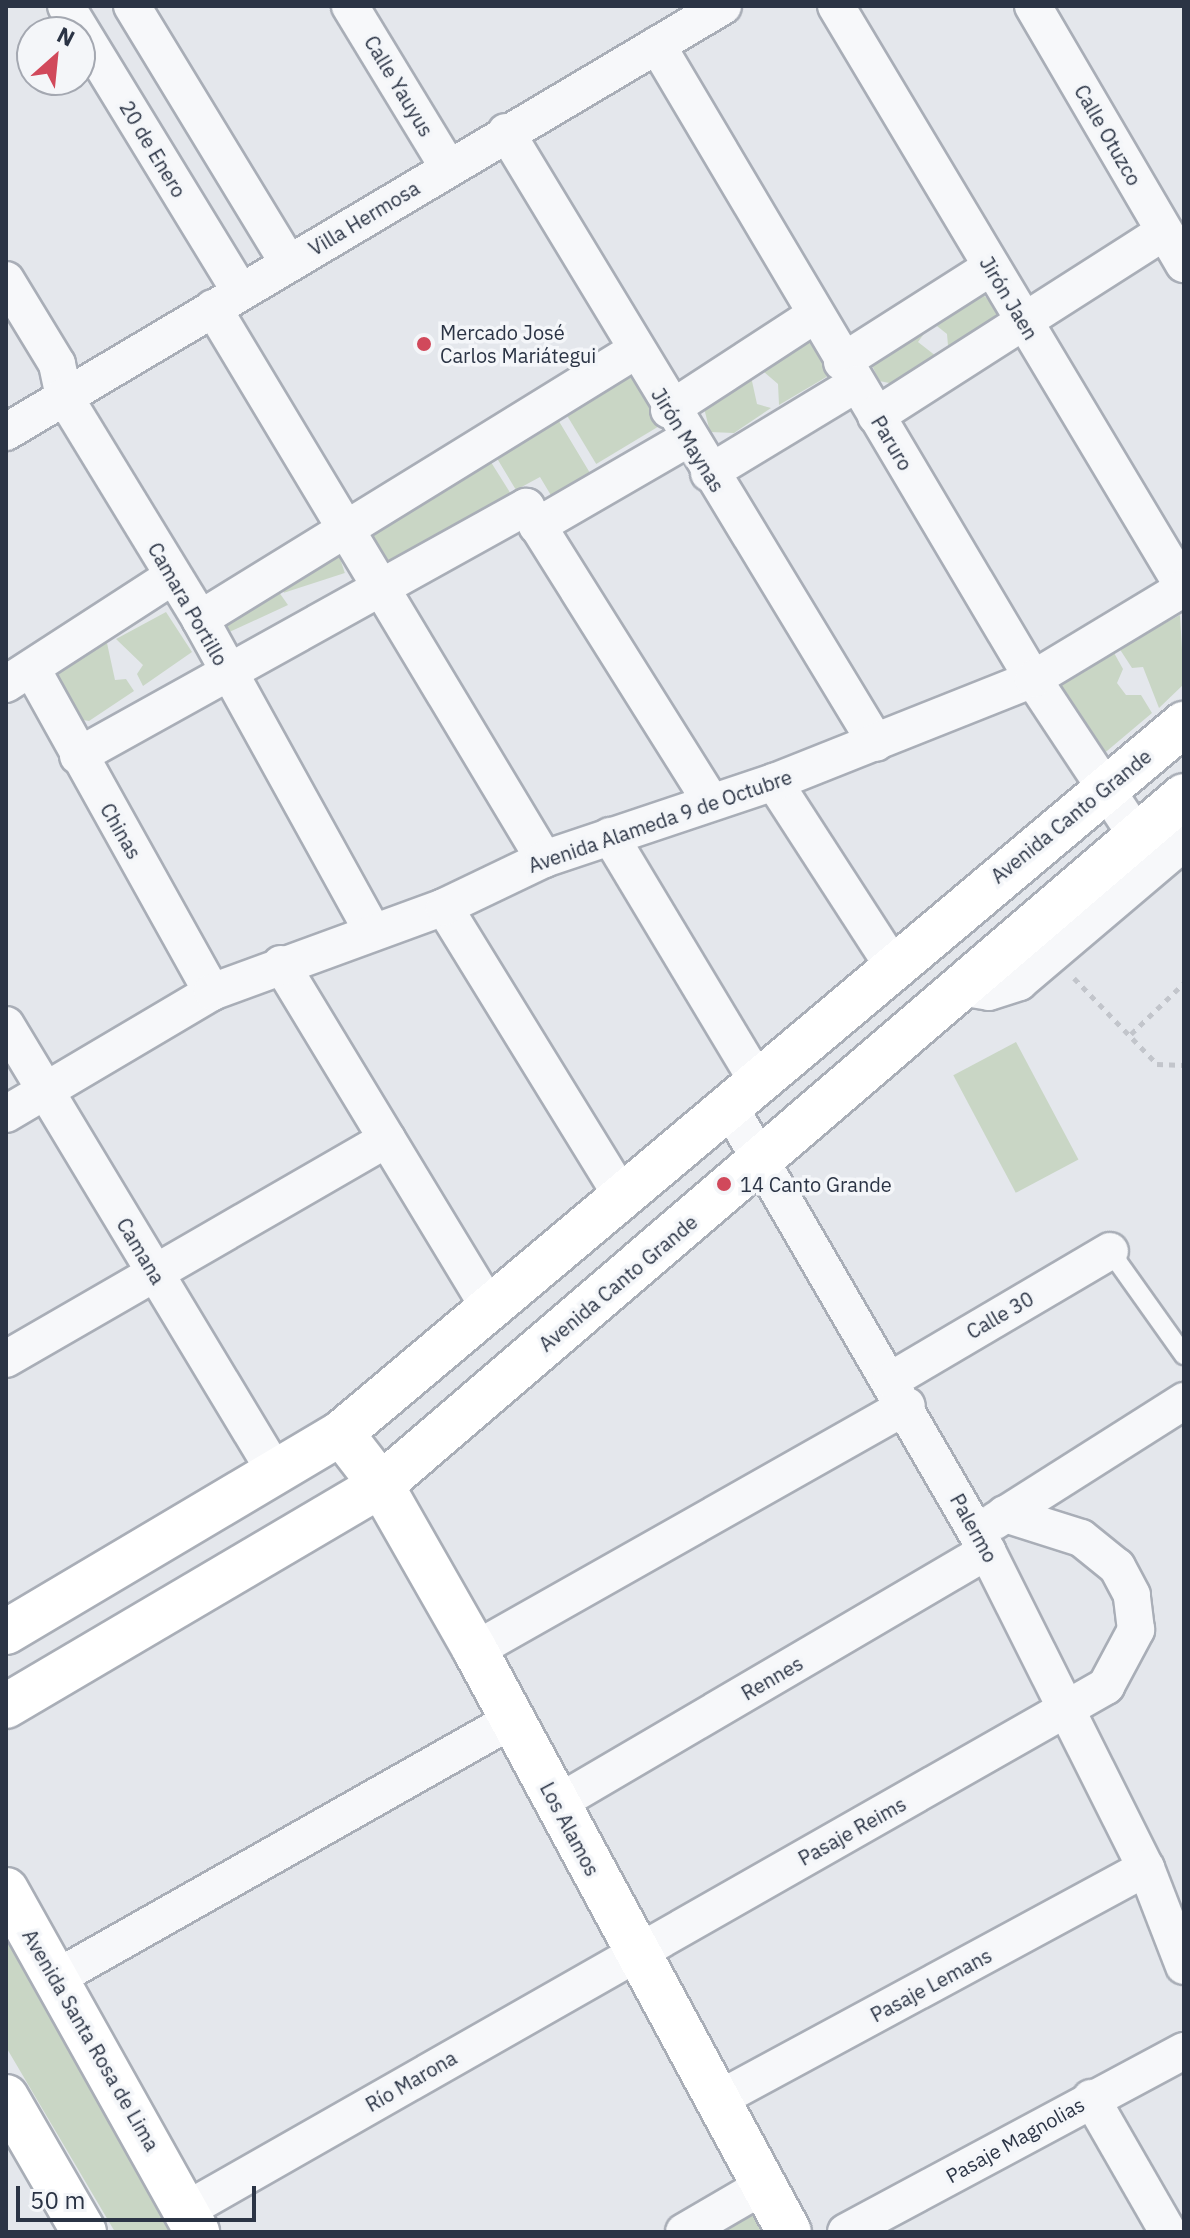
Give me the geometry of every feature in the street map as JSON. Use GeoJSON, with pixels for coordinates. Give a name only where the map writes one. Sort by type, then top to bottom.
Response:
{"type":"FeatureCollection","features":[{"type":"Feature","properties":{"kind":"main road","name":"Avenida Canto Grande"},"geometry":{"type":"LineString","coordinates":[[9,1625],[277,1475],[341,1433],[1104,787],[1184,724]]}},
{"type":"Feature","properties":{"kind":"main road","name":"Avenida Canto Grande"},"geometry":{"type":"LineString","coordinates":[[6,1706],[381,1485],[1184,796]]}},
{"type":"Feature","properties":{"kind":"main road","name":"Los Alamos"},"geometry":{"type":"LineString","coordinates":[[341,1433],[381,1485],[475,1650],[634,1952],[789,2232]]}},
{"type":"Feature","properties":{"kind":"main road","name":"Avenida Santa Rosa de Lima"},"geometry":{"type":"LineString","coordinates":[[6,1890],[192,2220]]}},
{"type":"Feature","properties":{"kind":"main road"},"geometry":{"type":"LineString","coordinates":[[6,2097],[84,2232]]}},
{"type":"Feature","properties":{"kind":"street","name":"20 de Enero"},"geometry":{"type":"LineString","coordinates":[[66,6],[226,300],[343,533],[544,859]]}},
{"type":"Feature","properties":{"kind":"street"},"geometry":{"type":"LineString","coordinates":[[132,6],[288,263]]}},
{"type":"Feature","properties":{"kind":"street","name":"Calle Yauyus"},"geometry":{"type":"LineString","coordinates":[[350,6],[448,167]]}},
{"type":"Feature","properties":{"kind":"street","name":"Jirón Jaen"},"geometry":{"type":"LineString","coordinates":[[836,6],[1184,588]]}},
{"type":"Feature","properties":{"kind":"street","name":"Calle Otuzco"},"geometry":{"type":"LineString","coordinates":[[1033,6],[1184,264]]}},
{"type":"Feature","properties":{"kind":"street","name":"Villa Hermosa"},"geometry":{"type":"LineString","coordinates":[[6,432],[657,45],[702,11]]}},
{"type":"Feature","properties":{"kind":"street","name":"Paruro"},"geometry":{"type":"LineString","coordinates":[[657,45],[1033,679],[1137,836]]}},
{"type":"Feature","properties":{"kind":"street","name":"Jirón Maynas"},"geometry":{"type":"LineString","coordinates":[[506,132],[633,352],[876,743]]}},
{"type":"Feature","properties":{"kind":"street"},"geometry":{"type":"LineString","coordinates":[[876,416],[1164,232]]}},
{"type":"Feature","properties":{"kind":"street"},"geometry":{"type":"LineString","coordinates":[[709,473],[991,267]]}},
{"type":"Feature","properties":{"kind":"street","name":"Camara Portillo"},"geometry":{"type":"LineString","coordinates":[[6,280],[57,364],[64,396],[200,619],[372,930]]}},
{"type":"Feature","properties":{"kind":"street"},"geometry":{"type":"LineString","coordinates":[[537,526],[678,424],[815,315]]}},
{"type":"Feature","properties":{"kind":"street"},"geometry":{"type":"LineString","coordinates":[[200,619],[633,352]]}},
{"type":"Feature","properties":{"kind":"street"},"geometry":{"type":"LineString","coordinates":[[78,756],[526,507],[711,802]]}},
{"type":"Feature","properties":{"kind":"street"},"geometry":{"type":"LineString","coordinates":[[19,676],[173,576]]}},
{"type":"Feature","properties":{"kind":"street","name":"Avenida Alameda 9 de Octubre"},"geometry":{"type":"LineString","coordinates":[[6,1114],[212,992],[372,930],[444,907],[544,859],[774,782],[1033,679],[1184,588]]}},
{"type":"Feature","properties":{"kind":"street","name":"Chinas"},"geometry":{"type":"LineString","coordinates":[[19,676],[78,756],[212,992]]}},
{"type":"Feature","properties":{"kind":"street"},"geometry":{"type":"LineString","coordinates":[[774,782],[893,966]]}},
{"type":"Feature","properties":{"kind":"street","name":"Palermo"},"geometry":{"type":"LineString","coordinates":[[610,836],[744,1094],[762,1161],[899,1393],[989,1533],[1146,1868],[1184,1966]]}},
{"type":"Feature","properties":{"kind":"street"},"geometry":{"type":"LineString","coordinates":[[959,987],[989,992],[1019,982],[1184,842]]}},
{"type":"Feature","properties":{"kind":"street"},"geometry":{"type":"LineString","coordinates":[[444,907],[621,1195]]}},
{"type":"Feature","properties":{"kind":"street"},"geometry":{"type":"LineString","coordinates":[[281,964],[488,1306]]}},
{"type":"Feature","properties":{"kind":"street","name":"Camana"},"geometry":{"type":"LineString","coordinates":[[6,1025],[277,1475]]}},
{"type":"Feature","properties":{"kind":"street"},"geometry":{"type":"LineString","coordinates":[[6,1359],[152,1269],[387,1139]]}},
{"type":"Feature","properties":{"kind":"street","name":"Calle 30"},"geometry":{"type":"LineString","coordinates":[[475,1650],[899,1393],[1110,1251]]}},
{"type":"Feature","properties":{"kind":"street","name":"Rennes"},"geometry":{"type":"LineString","coordinates":[[556,1804],[989,1533],[1184,1401]]}},
{"type":"Feature","properties":{"kind":"street","name":"Pasaje Reims"},"geometry":{"type":"LineString","coordinates":[[634,1952],[1070,1710],[1106,1686],[1125,1660],[1136,1630],[1132,1595],[1117,1567],[1081,1538],[989,1533]]}},
{"type":"Feature","properties":{"kind":"street"},"geometry":{"type":"LineString","coordinates":[[56,1978],[512,1720]]}},
{"type":"Feature","properties":{"kind":"street","name":"Pasaje Lemans"},"geometry":{"type":"LineString","coordinates":[[715,2101],[1146,1868]]}},
{"type":"Feature","properties":{"kind":"street","name":"Río Marona"},"geometry":{"type":"LineString","coordinates":[[192,2220],[634,1952]]}},
{"type":"Feature","properties":{"kind":"street","name":"Pasaje Magnolias"},"geometry":{"type":"LineString","coordinates":[[846,2232],[1183,2049]]}},
{"type":"Feature","properties":{"kind":"street"},"geometry":{"type":"LineString","coordinates":[[1091,2098],[1168,2232]]}},
{"type":"Feature","properties":{"kind":"street"},"geometry":{"type":"LineString","coordinates":[[684,2232],[763,2186]]}},
{"type":"Feature","properties":{"kind":"lane"},"geometry":{"type":"LineString","coordinates":[[1110,1251],[1184,1355]]}},
{"type":"Feature","properties":{"kind":"path"},"geometry":{"type":"LineString","coordinates":[[1051,955],[1157,1064],[1184,1065]]}},
{"type":"Feature","properties":{"kind":"path"},"geometry":{"type":"LineString","coordinates":[[1131,1034],[1184,983]]}},
{"type":"Feature","properties":{"kind":"green space"},"geometry":{"type":"Polygon","coordinates":[[[979,291],[1000,311],[997,321],[949,357],[947,334],[927,318],[979,291]]]}},
{"type":"Feature","properties":{"kind":"green space"},"geometry":{"type":"Polygon","coordinates":[[[921,322],[926,331],[918,342],[941,360],[900,385],[879,381],[871,363],[921,322]]]}},
{"type":"Feature","properties":{"kind":"green space"},"geometry":{"type":"Polygon","coordinates":[[[812,340],[831,366],[828,376],[779,405],[778,384],[757,366],[812,340]]]}},
{"type":"Feature","properties":{"kind":"green space"},"geometry":{"type":"Polygon","coordinates":[[[750,372],[757,404],[771,408],[734,433],[710,432],[703,404],[750,372]]]}},
{"type":"Feature","properties":{"kind":"green space"},"geometry":{"type":"Polygon","coordinates":[[[632,376],[661,425],[596,464],[567,415],[632,376]]]}},
{"type":"Feature","properties":{"kind":"green space"},"geometry":{"type":"Polygon","coordinates":[[[557,418],[590,473],[552,497],[540,477],[516,490],[495,455],[557,418]]]}},
{"type":"Feature","properties":{"kind":"green space"},"geometry":{"type":"Polygon","coordinates":[[[489,459],[510,493],[390,568],[369,534],[489,459]]]}},
{"type":"Feature","properties":{"kind":"green space"},"geometry":{"type":"Polygon","coordinates":[[[338,552],[345,573],[284,593],[277,572],[338,552]]]}},
{"type":"Feature","properties":{"kind":"green space"},"geometry":{"type":"Polygon","coordinates":[[[276,588],[288,605],[225,634],[225,615],[276,588]]]}},
{"type":"Feature","properties":{"kind":"green space"},"geometry":{"type":"Polygon","coordinates":[[[166,612],[192,652],[143,686],[137,674],[143,665],[116,639],[166,612]]]}},
{"type":"Feature","properties":{"kind":"green space"},"geometry":{"type":"Polygon","coordinates":[[[1180,615],[1184,684],[1159,708],[1143,667],[1132,668],[1119,648],[1180,615]]]}},
{"type":"Feature","properties":{"kind":"green space"},"geometry":{"type":"Polygon","coordinates":[[[107,643],[115,680],[126,679],[134,691],[89,721],[77,719],[54,682],[57,672],[107,643]]]}},
{"type":"Feature","properties":{"kind":"green space"},"geometry":{"type":"Polygon","coordinates":[[[1113,651],[1123,669],[1117,683],[1126,695],[1141,695],[1152,713],[1101,756],[1056,686],[1113,651]]]}},
{"type":"Feature","properties":{"kind":"green space"},"geometry":{"type":"Polygon","coordinates":[[[1016,1042],[1078,1159],[1016,1193],[953,1075],[1016,1042]]]}},
{"type":"Feature","properties":{"kind":"green space"},"geometry":{"type":"Polygon","coordinates":[[[6,1939],[176,2232],[115,2232],[6,2047],[6,1939]]]}},
{"type":"Feature","properties":{"kind":"green space"},"geometry":{"type":"Polygon","coordinates":[[[756,2208],[769,2232],[714,2232],[756,2208]]]}},
{"type":"Feature","properties":{"kind":"place","name":"Mercado José Carlos Mariátegui"},"geometry":{"type":"Point","coordinates":[424,344]}},
{"type":"Feature","properties":{"kind":"place","name":"14 Canto Grande"},"geometry":{"type":"Point","coordinates":[724,1184]}}]}
